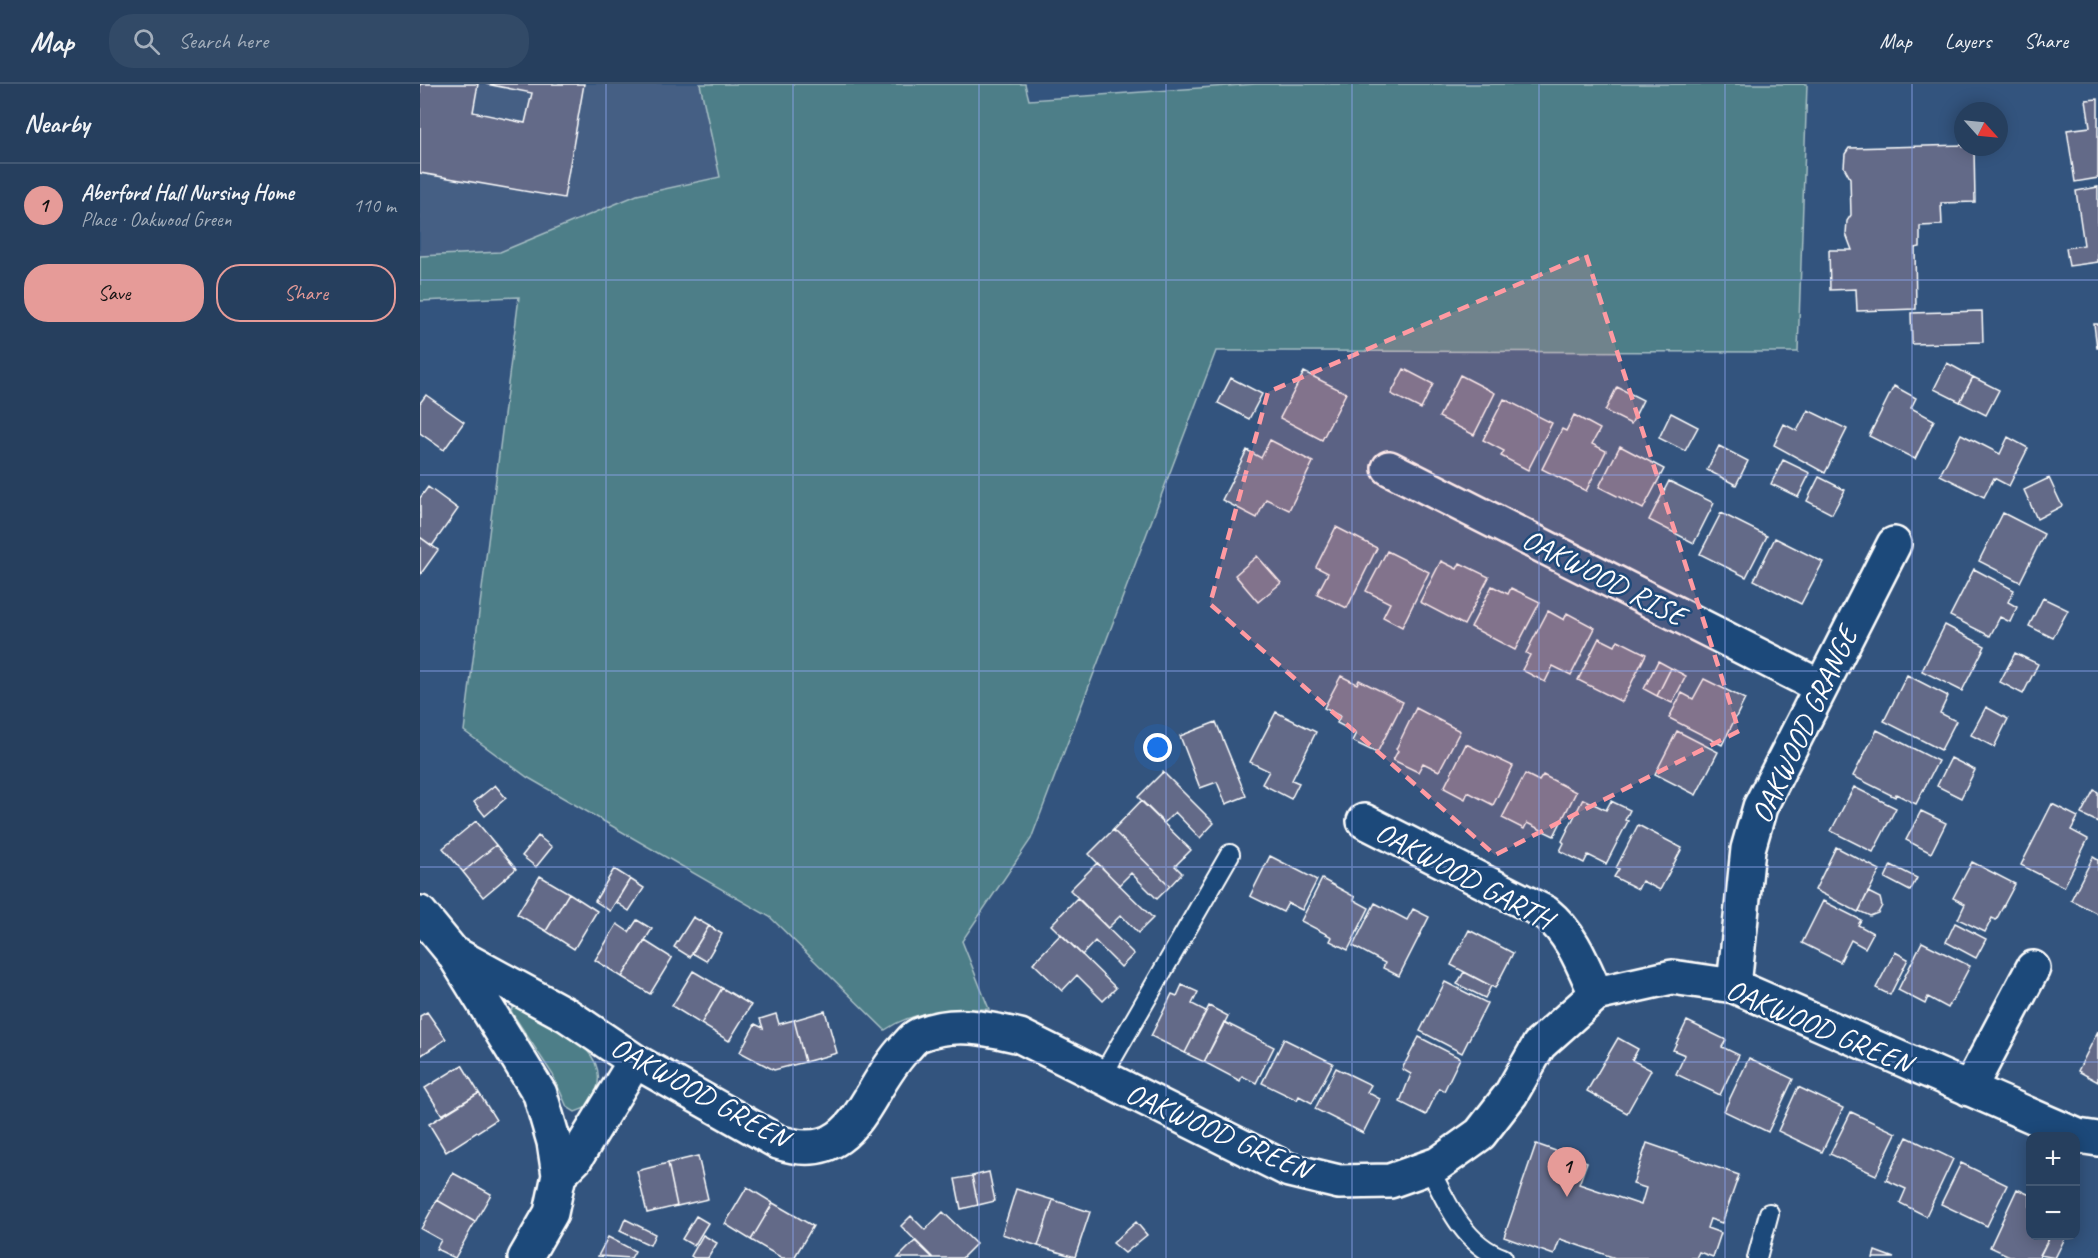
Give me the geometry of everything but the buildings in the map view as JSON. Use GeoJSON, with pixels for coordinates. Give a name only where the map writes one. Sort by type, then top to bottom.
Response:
{"type":"FeatureCollection","features":[{"type":"Feature","properties":{"kind":"street","name":"OAKWOOD RISE"},"geometry":{"type":"LineString","coordinates":[[1389,468],[1819,686]]}},
{"type":"Feature","properties":{"kind":"street","name":"OAKWOOD GRANGE"},"geometry":{"type":"LineString","coordinates":[[1734,986],[1748,849],[1760,807],[1819,686],[1894,544]]}},
{"type":"Feature","properties":{"kind":"street","name":"OAKWOOD GARTH"},"geometry":{"type":"LineString","coordinates":[[1364,821],[1546,914],[1560,925],[1571,940],[1596,994]]}},
{"type":"Feature","properties":{"kind":"street"},"geometry":{"type":"LineString","coordinates":[[420,913],[453,953],[540,1094],[554,1142],[559,1175],[551,1213],[525,1258]]}},
{"type":"Feature","properties":{"kind":"street","name":"OAKWOOD GREEN"},"geometry":{"type":"LineString","coordinates":[[453,953],[567,1015],[635,1060],[778,1142],[804,1148],[830,1144],[844,1135],[856,1122],[893,1061],[918,1034],[953,1026],[987,1028],[1020,1036],[1289,1170],[1338,1182],[1390,1180],[1429,1167],[1480,1134],[1511,1094],[1539,1045],[1596,994],[1672,977],[1734,986],[2078,1136],[2098,1139]]}},
{"type":"Feature","properties":{"kind":"street"},"geometry":{"type":"LineString","coordinates":[[1969,1089],[2033,968]]}},
{"type":"Feature","properties":{"kind":"street"},"geometry":{"type":"LineString","coordinates":[[559,1175],[576,1158],[635,1060]]}},
{"type":"Feature","properties":{"kind":"lane"},"geometry":{"type":"LineString","coordinates":[[1101,1078],[1230,854]]}},
{"type":"Feature","properties":{"kind":"lane"},"geometry":{"type":"LineString","coordinates":[[1429,1167],[1445,1200],[1467,1235],[1491,1254],[1503,1258]]}},
{"type":"Feature","properties":{"kind":"lane"},"geometry":{"type":"LineString","coordinates":[[1757,1258],[1769,1213]]}},
{"type":"Feature","properties":{"kind":"highlighted area"},"geometry":{"type":"Polygon","coordinates":[[[1586,255],[1739,731],[1495,855],[1210,604],[1268,392],[1586,255]]]}},
{"type":"Feature","properties":{"kind":"shaded area"},"geometry":{"type":"Polygon","coordinates":[[[420,84],[700,84],[720,177],[637,195],[500,252],[420,256],[420,84]]]}},
{"type":"Feature","properties":{"kind":"green space"},"geometry":{"type":"Polygon","coordinates":[[[700,84],[1025,84],[1029,100],[1256,84],[1807,84],[1798,352],[1216,351],[1031,839],[962,941],[989,1009],[949,1010],[922,1014],[885,1030],[770,917],[527,777],[464,731],[519,297],[420,301],[420,256],[500,252],[637,195],[720,177],[700,84]]]}},
{"type":"Feature","properties":{"kind":"green space"},"geometry":{"type":"Polygon","coordinates":[[[515,1005],[564,1032],[580,1043],[591,1056],[598,1071],[597,1088],[588,1107],[575,1112],[567,1107],[553,1075],[512,1013],[511,1010],[515,1005]]]}},
{"type":"Feature","properties":{"kind":"place","name":"Aberford Hall Nursing Home"},"geometry":{"type":"Point","coordinates":[1567,1197]}}]}
